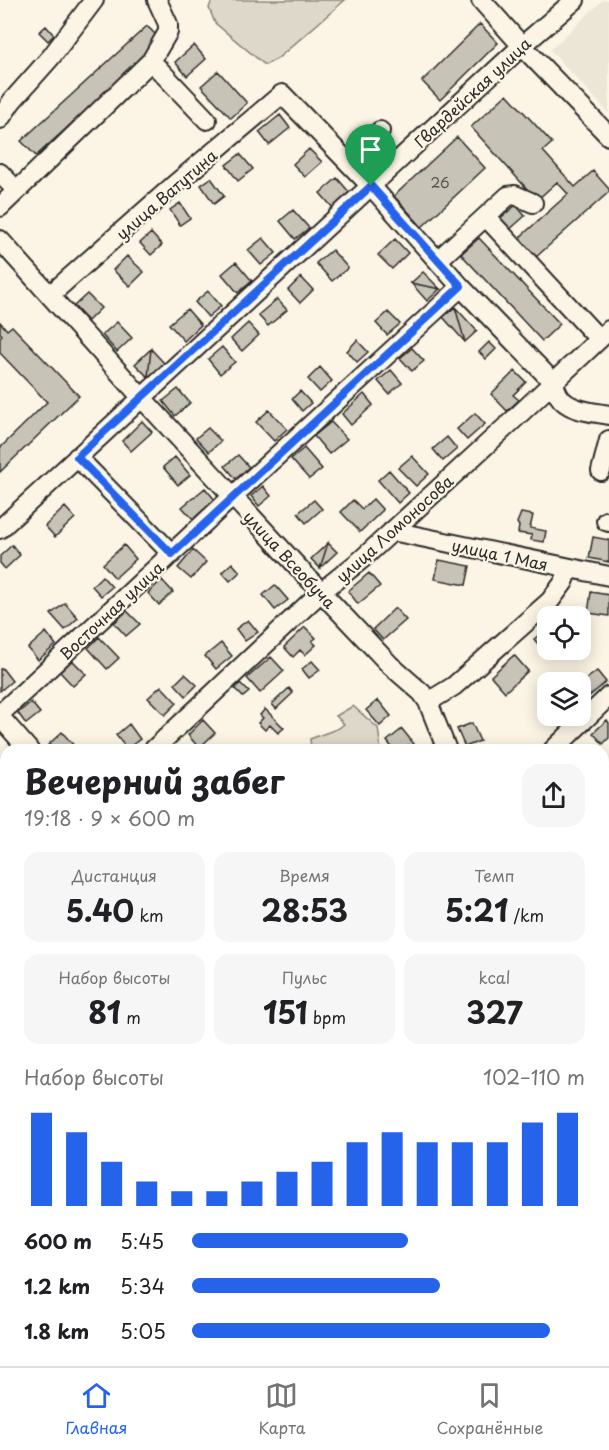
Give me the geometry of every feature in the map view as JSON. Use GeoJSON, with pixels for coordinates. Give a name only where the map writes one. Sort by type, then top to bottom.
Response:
{"type":"FeatureCollection","features":[{"type":"Feature","properties":{"kind":"street"},"geometry":{"type":"LineString","coordinates":[[0,119],[94,0]]}},
{"type":"Feature","properties":{"kind":"street"},"geometry":{"type":"LineString","coordinates":[[0,207],[151,61],[168,32],[168,24],[157,0]]}},
{"type":"Feature","properties":{"kind":"street"},"geometry":{"type":"LineString","coordinates":[[481,0],[609,136]]}},
{"type":"Feature","properties":{"kind":"street","name":"Гвардейская улица"},"geometry":{"type":"LineString","coordinates":[[0,529],[522,46],[575,0]]}},
{"type":"Feature","properties":{"kind":"street"},"geometry":{"type":"LineString","coordinates":[[151,61],[207,120]]}},
{"type":"Feature","properties":{"kind":"street","name":"улица Ватутина"},"geometry":{"type":"LineString","coordinates":[[50,295],[173,186],[282,94],[356,170]]}},
{"type":"Feature","properties":{"kind":"street"},"geometry":{"type":"LineString","coordinates":[[380,131],[356,170],[461,286],[554,382],[559,397],[578,409],[609,415]]}},
{"type":"Feature","properties":{"kind":"street"},"geometry":{"type":"LineString","coordinates":[[0,173],[17,191]]}},
{"type":"Feature","properties":{"kind":"street"},"geometry":{"type":"LineString","coordinates":[[438,260],[508,196],[515,195],[533,202]]}},
{"type":"Feature","properties":{"kind":"street"},"geometry":{"type":"LineString","coordinates":[[486,217],[604,334]]}},
{"type":"Feature","properties":{"kind":"street","name":"улица Всеобуча"},"geometry":{"type":"LineString","coordinates":[[0,240],[232,497],[390,664],[423,693],[445,744]]}},
{"type":"Feature","properties":{"kind":"street","name":"Восточная улица"},"geometry":{"type":"LineString","coordinates":[[0,716],[232,497],[461,286]]}},
{"type":"Feature","properties":{"kind":"street","name":"улица Ломоносова"},"geometry":{"type":"LineString","coordinates":[[159,744],[321,592],[362,559],[604,334]]}},
{"type":"Feature","properties":{"kind":"street"},"geometry":{"type":"LineString","coordinates":[[601,471],[609,440]]}},
{"type":"Feature","properties":{"kind":"street"},"geometry":{"type":"LineString","coordinates":[[77,457],[172,554]]}},
{"type":"Feature","properties":{"kind":"street","name":"улица 1 Мая"},"geometry":{"type":"LineString","coordinates":[[392,531],[609,576]]}},
{"type":"Feature","properties":{"kind":"street"},"geometry":{"type":"LineString","coordinates":[[428,702],[454,686],[550,602],[564,582],[569,569]]}},
{"type":"Feature","properties":{"kind":"street"},"geometry":{"type":"LineString","coordinates":[[559,744],[609,696]]}},
{"type":"Feature","properties":{"kind":"street"},"geometry":{"type":"LineString","coordinates":[[0,716],[24,744]]}},
{"type":"Feature","properties":{"kind":"shaded area"},"geometry":{"type":"Polygon","coordinates":[[[212,0],[345,0],[277,59],[265,65],[215,23],[209,8],[212,0]]]}},
{"type":"Feature","properties":{"kind":"shaded area"},"geometry":{"type":"Polygon","coordinates":[[[603,0],[609,0],[609,113],[550,50],[603,0]]]}},
{"type":"Feature","properties":{"kind":"shaded area"},"geometry":{"type":"Polygon","coordinates":[[[353,706],[378,728],[380,744],[311,744],[310,739],[344,724],[336,716],[353,706]]]}},
{"type":"Feature","properties":{"kind":"building"},"geometry":{"type":"Polygon","coordinates":[[[480,24],[498,43],[440,100],[422,81],[480,24]]]}},
{"type":"Feature","properties":{"kind":"building"},"geometry":{"type":"Polygon","coordinates":[[[46,26],[54,35],[48,41],[39,32],[46,26]]]}},
{"type":"Feature","properties":{"kind":"building"},"geometry":{"type":"Polygon","coordinates":[[[147,26],[162,41],[36,156],[21,141],[147,26]]]}},
{"type":"Feature","properties":{"kind":"building"},"geometry":{"type":"Polygon","coordinates":[[[194,45],[206,59],[187,76],[175,62],[194,45]]]}},
{"type":"Feature","properties":{"kind":"building"},"geometry":{"type":"Polygon","coordinates":[[[218,71],[247,103],[231,118],[201,86],[218,71]]]}},
{"type":"Feature","properties":{"kind":"building"},"geometry":{"type":"Polygon","coordinates":[[[507,94],[552,143],[543,151],[575,187],[593,171],[609,189],[609,192],[536,257],[519,238],[568,194],[557,182],[537,200],[471,127],[507,94]]]}},
{"type":"Feature","properties":{"kind":"building"},"geometry":{"type":"Polygon","coordinates":[[[280,115],[290,128],[269,145],[259,132],[280,115]]]}},
{"type":"Feature","properties":{"kind":"building"},"geometry":{"type":"Polygon","coordinates":[[[457,137],[485,168],[422,227],[394,196],[457,137]]]}},
{"type":"Feature","properties":{"kind":"building"},"geometry":{"type":"Polygon","coordinates":[[[309,149],[322,162],[305,177],[293,164],[309,149]]]}},
{"type":"Feature","properties":{"kind":"building"},"geometry":{"type":"Polygon","coordinates":[[[240,154],[253,169],[238,181],[226,165],[240,154]]]}},
{"type":"Feature","properties":{"kind":"building"},"geometry":{"type":"Polygon","coordinates":[[[211,178],[224,196],[214,204],[201,185],[211,178]]]}},
{"type":"Feature","properties":{"kind":"building"},"geometry":{"type":"Polygon","coordinates":[[[337,178],[350,193],[333,208],[320,193],[337,178]]]}},
{"type":"Feature","properties":{"kind":"building"},"geometry":{"type":"Polygon","coordinates":[[[180,203],[190,218],[180,225],[170,210],[180,203]]]}},
{"type":"Feature","properties":{"kind":"building"},"geometry":{"type":"Polygon","coordinates":[[[516,205],[525,216],[508,231],[498,220],[516,205]]]}},
{"type":"Feature","properties":{"kind":"building"},"geometry":{"type":"Polygon","coordinates":[[[293,210],[309,228],[295,239],[280,221],[293,210]]]}},
{"type":"Feature","properties":{"kind":"building"},"geometry":{"type":"Polygon","coordinates":[[[151,233],[162,245],[151,255],[140,243],[151,233]]]}},
{"type":"Feature","properties":{"kind":"building"},"geometry":{"type":"Polygon","coordinates":[[[263,238],[276,253],[261,265],[248,250],[263,238]]]}},
{"type":"Feature","properties":{"kind":"building"},"geometry":{"type":"Polygon","coordinates":[[[479,238],[560,324],[542,341],[461,254],[479,238]]]}},
{"type":"Feature","properties":{"kind":"building"},"geometry":{"type":"Polygon","coordinates":[[[395,239],[408,253],[392,269],[378,255],[395,239]]]}},
{"type":"Feature","properties":{"kind":"building"},"geometry":{"type":"Polygon","coordinates":[[[332,250],[348,268],[332,281],[316,263],[332,250]]]}},
{"type":"Feature","properties":{"kind":"building"},"geometry":{"type":"Polygon","coordinates":[[[127,256],[144,272],[130,286],[113,270],[127,256]]]}},
{"type":"Feature","properties":{"kind":"building"},"geometry":{"type":"Polygon","coordinates":[[[236,262],[252,281],[238,293],[222,274],[236,262]]]}},
{"type":"Feature","properties":{"kind":"building"},"geometry":{"type":"Polygon","coordinates":[[[423,272],[440,289],[411,283],[423,272]]]}},
{"type":"Feature","properties":{"kind":"building"},"geometry":{"type":"Polygon","coordinates":[[[301,277],[313,290],[300,303],[288,290],[301,277]]]}},
{"type":"Feature","properties":{"kind":"building"},"geometry":{"type":"Polygon","coordinates":[[[411,283],[440,289],[427,301],[411,283]]]}},
{"type":"Feature","properties":{"kind":"building"},"geometry":{"type":"Polygon","coordinates":[[[208,291],[221,306],[208,317],[195,302],[208,291]]]}},
{"type":"Feature","properties":{"kind":"building"},"geometry":{"type":"Polygon","coordinates":[[[87,294],[101,308],[88,321],[74,306],[87,294]]]}},
{"type":"Feature","properties":{"kind":"building"},"geometry":{"type":"Polygon","coordinates":[[[277,299],[287,310],[268,326],[258,315],[277,299]]]}},
{"type":"Feature","properties":{"kind":"building"},"geometry":{"type":"Polygon","coordinates":[[[455,307],[477,331],[465,342],[455,307]]]}},
{"type":"Feature","properties":{"kind":"building"},"geometry":{"type":"Polygon","coordinates":[[[455,307],[465,342],[443,317],[455,307]]]}},
{"type":"Feature","properties":{"kind":"building"},"geometry":{"type":"Polygon","coordinates":[[[187,309],[201,325],[184,341],[169,324],[187,309]]]}},
{"type":"Feature","properties":{"kind":"building"},"geometry":{"type":"Polygon","coordinates":[[[388,312],[400,324],[387,335],[376,323],[388,312]]]}},
{"type":"Feature","properties":{"kind":"building"},"geometry":{"type":"Polygon","coordinates":[[[0,322],[7,330],[12,326],[79,396],[0,472],[0,448],[47,402],[0,353],[2,335],[0,322]]]}},
{"type":"Feature","properties":{"kind":"building"},"geometry":{"type":"Polygon","coordinates":[[[117,322],[132,338],[117,352],[102,335],[117,322]]]}},
{"type":"Feature","properties":{"kind":"building"},"geometry":{"type":"Polygon","coordinates":[[[248,323],[259,335],[242,351],[231,339],[248,323]]]}},
{"type":"Feature","properties":{"kind":"building"},"geometry":{"type":"Polygon","coordinates":[[[357,340],[368,352],[357,362],[347,351],[357,340]]]}},
{"type":"Feature","properties":{"kind":"building"},"geometry":{"type":"Polygon","coordinates":[[[489,342],[496,349],[486,359],[479,352],[489,342]]]}},
{"type":"Feature","properties":{"kind":"building"},"geometry":{"type":"Polygon","coordinates":[[[222,347],[235,362],[220,374],[208,359],[222,347]]]}},
{"type":"Feature","properties":{"kind":"building"},"geometry":{"type":"Polygon","coordinates":[[[412,348],[424,361],[412,371],[400,358],[412,348]]]}},
{"type":"Feature","properties":{"kind":"building"},"geometry":{"type":"Polygon","coordinates":[[[151,349],[148,377],[135,364],[151,349]]]}},
{"type":"Feature","properties":{"kind":"building"},"geometry":{"type":"Polygon","coordinates":[[[151,349],[164,363],[148,377],[151,349]]]}},
{"type":"Feature","properties":{"kind":"building"},"geometry":{"type":"Polygon","coordinates":[[[320,367],[332,381],[320,392],[308,379],[320,367]]]}},
{"type":"Feature","properties":{"kind":"building"},"geometry":{"type":"Polygon","coordinates":[[[391,370],[402,383],[389,394],[378,381],[391,370]]]}},
{"type":"Feature","properties":{"kind":"building"},"geometry":{"type":"Polygon","coordinates":[[[515,371],[526,382],[513,395],[519,400],[507,411],[491,394],[515,371]]]}},
{"type":"Feature","properties":{"kind":"building"},"geometry":{"type":"Polygon","coordinates":[[[178,389],[190,403],[175,416],[163,401],[178,389]]]}},
{"type":"Feature","properties":{"kind":"building"},"geometry":{"type":"Polygon","coordinates":[[[300,391],[311,403],[302,411],[292,399],[300,391]]]}},
{"type":"Feature","properties":{"kind":"building"},"geometry":{"type":"Polygon","coordinates":[[[364,394],[373,405],[351,425],[342,414],[364,394]]]}},
{"type":"Feature","properties":{"kind":"building"},"geometry":{"type":"Polygon","coordinates":[[[269,410],[287,429],[274,441],[256,422],[269,410]]]}},
{"type":"Feature","properties":{"kind":"building"},"geometry":{"type":"Polygon","coordinates":[[[475,413],[485,424],[467,440],[457,429],[475,413]]]}},
{"type":"Feature","properties":{"kind":"building"},"geometry":{"type":"Polygon","coordinates":[[[142,421],[152,432],[131,451],[122,441],[142,421]]]}},
{"type":"Feature","properties":{"kind":"building"},"geometry":{"type":"Polygon","coordinates":[[[331,422],[347,439],[329,454],[314,436],[331,422]]]}},
{"type":"Feature","properties":{"kind":"building"},"geometry":{"type":"Polygon","coordinates":[[[208,428],[221,441],[209,452],[196,438],[208,428]]]}},
{"type":"Feature","properties":{"kind":"building"},"geometry":{"type":"Polygon","coordinates":[[[447,437],[457,449],[443,461],[433,449],[447,437]]]}},
{"type":"Feature","properties":{"kind":"building"},"geometry":{"type":"Polygon","coordinates":[[[304,448],[322,469],[309,479],[291,459],[304,448]]]}},
{"type":"Feature","properties":{"kind":"building"},"geometry":{"type":"Polygon","coordinates":[[[238,455],[249,467],[236,479],[225,466],[238,455]]]}},
{"type":"Feature","properties":{"kind":"building"},"geometry":{"type":"Polygon","coordinates":[[[412,456],[429,474],[416,486],[398,468],[412,456]]]}},
{"type":"Feature","properties":{"kind":"building"},"geometry":{"type":"Polygon","coordinates":[[[175,457],[190,475],[178,485],[163,467],[175,457]]]}},
{"type":"Feature","properties":{"kind":"building"},"geometry":{"type":"Polygon","coordinates":[[[389,470],[409,493],[398,503],[378,480],[389,470]]]}},
{"type":"Feature","properties":{"kind":"building"},"geometry":{"type":"Polygon","coordinates":[[[263,486],[271,496],[259,506],[251,496],[263,486]]]}},
{"type":"Feature","properties":{"kind":"building"},"geometry":{"type":"Polygon","coordinates":[[[205,488],[215,500],[193,519],[182,507],[205,488]]]}},
{"type":"Feature","properties":{"kind":"building"},"geometry":{"type":"Polygon","coordinates":[[[373,499],[383,510],[360,532],[341,512],[353,500],[362,509],[373,499]]]}},
{"type":"Feature","properties":{"kind":"building"},"geometry":{"type":"Polygon","coordinates":[[[314,500],[322,509],[306,523],[298,513],[314,500]]]}},
{"type":"Feature","properties":{"kind":"building"},"geometry":{"type":"Polygon","coordinates":[[[65,507],[75,518],[55,537],[45,526],[65,507]]]}},
{"type":"Feature","properties":{"kind":"building"},"geometry":{"type":"Polygon","coordinates":[[[521,513],[533,515],[530,528],[546,531],[544,542],[531,540],[532,535],[518,533],[517,523],[521,513]]]}},
{"type":"Feature","properties":{"kind":"building"},"geometry":{"type":"Polygon","coordinates":[[[593,537],[609,540],[609,562],[589,558],[593,537]]]}},
{"type":"Feature","properties":{"kind":"building"},"geometry":{"type":"Polygon","coordinates":[[[328,543],[337,552],[320,568],[328,543]]]}},
{"type":"Feature","properties":{"kind":"building"},"geometry":{"type":"Polygon","coordinates":[[[328,543],[320,568],[311,559],[328,543]]]}},
{"type":"Feature","properties":{"kind":"building"},"geometry":{"type":"Polygon","coordinates":[[[12,545],[20,555],[5,569],[0,563],[0,556],[12,545]]]}},
{"type":"Feature","properties":{"kind":"building"},"geometry":{"type":"Polygon","coordinates":[[[124,545],[136,559],[115,578],[103,564],[124,545]]]}},
{"type":"Feature","properties":{"kind":"building"},"geometry":{"type":"Polygon","coordinates":[[[193,550],[206,562],[191,579],[178,568],[193,550]]]}},
{"type":"Feature","properties":{"kind":"building"},"geometry":{"type":"Polygon","coordinates":[[[439,560],[470,566],[466,585],[435,579],[439,560]]]}},
{"type":"Feature","properties":{"kind":"building"},"geometry":{"type":"Polygon","coordinates":[[[232,563],[240,572],[230,581],[222,572],[232,563]]]}},
{"type":"Feature","properties":{"kind":"building"},"geometry":{"type":"Polygon","coordinates":[[[369,573],[380,586],[358,604],[348,591],[369,573]]]}},
{"type":"Feature","properties":{"kind":"building"},"geometry":{"type":"Polygon","coordinates":[[[102,576],[112,587],[101,596],[92,586],[102,576]]]}},
{"type":"Feature","properties":{"kind":"building"},"geometry":{"type":"Polygon","coordinates":[[[162,580],[173,592],[159,605],[148,593],[162,580]]]}},
{"type":"Feature","properties":{"kind":"building"},"geometry":{"type":"Polygon","coordinates":[[[275,585],[288,600],[275,610],[263,595],[275,585]]]}},
{"type":"Feature","properties":{"kind":"building"},"geometry":{"type":"Polygon","coordinates":[[[591,592],[609,595],[609,616],[591,613],[591,606],[589,606],[591,592]]]}},
{"type":"Feature","properties":{"kind":"building"},"geometry":{"type":"Polygon","coordinates":[[[65,603],[78,618],[65,630],[51,614],[65,603]]]}},
{"type":"Feature","properties":{"kind":"building"},"geometry":{"type":"Polygon","coordinates":[[[395,608],[406,620],[383,640],[373,629],[395,608]]]}},
{"type":"Feature","properties":{"kind":"building"},"geometry":{"type":"Polygon","coordinates":[[[127,611],[140,624],[126,636],[114,623],[127,611]]]}},
{"type":"Feature","properties":{"kind":"building"},"geometry":{"type":"Polygon","coordinates":[[[248,620],[258,632],[245,641],[236,629],[248,620]]]}},
{"type":"Feature","properties":{"kind":"building"},"geometry":{"type":"Polygon","coordinates":[[[305,627],[316,638],[312,641],[316,645],[305,655],[300,650],[293,657],[284,647],[305,627]]]}},
{"type":"Feature","properties":{"kind":"building"},"geometry":{"type":"Polygon","coordinates":[[[46,632],[56,645],[38,660],[28,648],[46,632]]]}},
{"type":"Feature","properties":{"kind":"building"},"geometry":{"type":"Polygon","coordinates":[[[99,637],[119,658],[107,669],[88,648],[99,637]]]}},
{"type":"Feature","properties":{"kind":"building"},"geometry":{"type":"Polygon","coordinates":[[[221,643],[232,656],[216,669],[205,656],[221,643]]]}},
{"type":"Feature","properties":{"kind":"building"},"geometry":{"type":"Polygon","coordinates":[[[514,655],[528,671],[505,692],[491,676],[514,655]]]}},
{"type":"Feature","properties":{"kind":"building"},"geometry":{"type":"Polygon","coordinates":[[[271,657],[284,671],[260,693],[247,678],[271,657]]]}},
{"type":"Feature","properties":{"kind":"building"},"geometry":{"type":"Polygon","coordinates":[[[72,660],[86,674],[73,686],[60,672],[72,660]]]}},
{"type":"Feature","properties":{"kind":"building"},"geometry":{"type":"Polygon","coordinates":[[[312,661],[320,670],[309,678],[302,669],[312,661]]]}},
{"type":"Feature","properties":{"kind":"building"},"geometry":{"type":"Polygon","coordinates":[[[2,668],[12,681],[0,691],[0,669],[2,668]]]}},
{"type":"Feature","properties":{"kind":"building"},"geometry":{"type":"Polygon","coordinates":[[[597,671],[606,682],[591,695],[591,676],[597,671]]]}},
{"type":"Feature","properties":{"kind":"building"},"geometry":{"type":"Polygon","coordinates":[[[185,674],[197,685],[186,696],[175,684],[185,674]]]}},
{"type":"Feature","properties":{"kind":"building"},"geometry":{"type":"Polygon","coordinates":[[[240,683],[249,692],[243,697],[235,689],[240,683]]]}},
{"type":"Feature","properties":{"kind":"building"},"geometry":{"type":"Polygon","coordinates":[[[161,686],[177,703],[165,715],[148,698],[161,686]]]}},
{"type":"Feature","properties":{"kind":"building"},"geometry":{"type":"Polygon","coordinates":[[[289,688],[293,693],[276,709],[272,704],[289,688]]]}},
{"type":"Feature","properties":{"kind":"building"},"geometry":{"type":"Polygon","coordinates":[[[378,700],[391,716],[380,726],[366,710],[378,700]]]}},
{"type":"Feature","properties":{"kind":"building"},"geometry":{"type":"Polygon","coordinates":[[[31,702],[40,713],[26,724],[18,713],[31,702]]]}},
{"type":"Feature","properties":{"kind":"building"},"geometry":{"type":"Polygon","coordinates":[[[265,709],[284,728],[278,733],[270,725],[265,730],[258,723],[263,718],[260,715],[265,709]]]}},
{"type":"Feature","properties":{"kind":"building"},"geometry":{"type":"Polygon","coordinates":[[[203,720],[215,733],[203,744],[196,744],[188,735],[203,720]]]}},
{"type":"Feature","properties":{"kind":"building"},"geometry":{"type":"Polygon","coordinates":[[[607,720],[609,738],[603,744],[593,733],[607,720]]]}},
{"type":"Feature","properties":{"kind":"building"},"geometry":{"type":"Polygon","coordinates":[[[472,723],[480,741],[464,744],[457,729],[472,723]]]}},
{"type":"Feature","properties":{"kind":"building"},"geometry":{"type":"Polygon","coordinates":[[[129,724],[140,739],[134,744],[123,744],[116,735],[129,724]]]}},
{"type":"Feature","properties":{"kind":"building"},"geometry":{"type":"Polygon","coordinates":[[[402,729],[414,744],[389,744],[387,741],[402,729]]]}},
{"type":"Feature","properties":{"kind":"building"},"geometry":{"type":"Polygon","coordinates":[[[62,732],[72,744],[49,744],[62,732]]]}},
{"type":"Feature","properties":{"kind":"route"},"geometry":{"type":"LineString","coordinates":[[371,186],[461,286],[172,554],[77,457],[371,186]]}}]}
